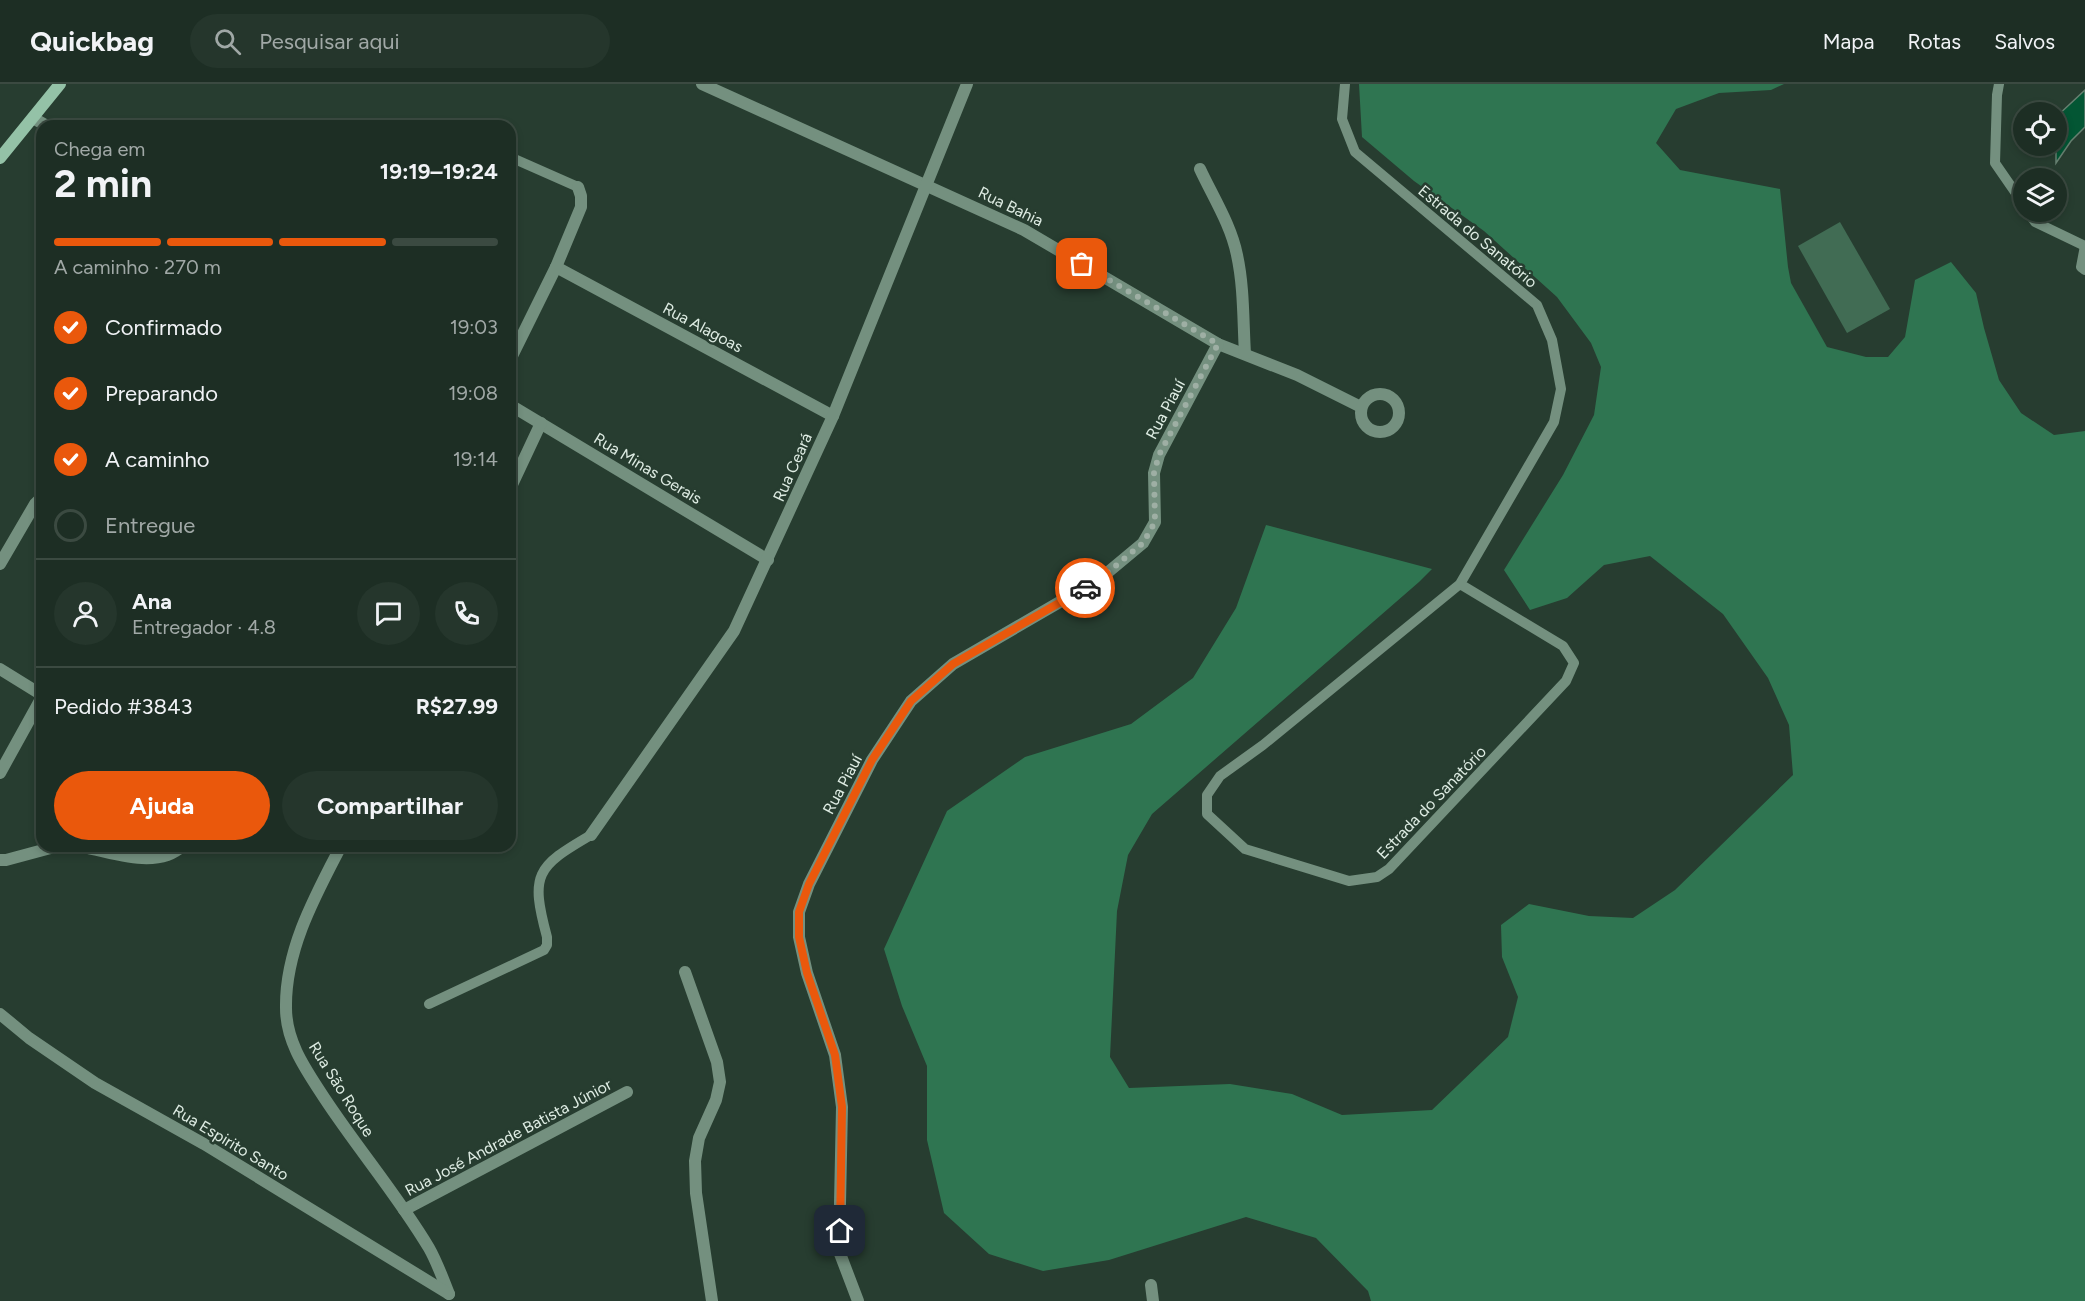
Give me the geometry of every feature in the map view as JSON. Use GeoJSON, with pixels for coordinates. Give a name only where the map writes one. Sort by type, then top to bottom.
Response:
{"type":"FeatureCollection","features":[{"type":"Feature","properties":{"kind":"main road"},"geometry":{"type":"LineString","coordinates":[[0,159],[60,84]]}},
{"type":"Feature","properties":{"kind":"street","name":"Rua Bahia"},"geometry":{"type":"LineString","coordinates":[[702,84],[926,183],[1024,230],[1218,344],[1297,375],[1361,407]]}},
{"type":"Feature","properties":{"kind":"street","name":"Rua Ceará"},"geometry":{"type":"LineString","coordinates":[[591,835],[734,631],[833,416],[967,84]]}},
{"type":"Feature","properties":{"kind":"street"},"geometry":{"type":"LineString","coordinates":[[33,118],[36,120]]}},
{"type":"Feature","properties":{"kind":"street"},"geometry":{"type":"LineString","coordinates":[[1200,169],[1226,222],[1237,254],[1245,354]]}},
{"type":"Feature","properties":{"kind":"street"},"geometry":{"type":"LineString","coordinates":[[516,348],[556,267],[581,207],[578,187]]}},
{"type":"Feature","properties":{"kind":"street","name":"Rua Alagoas"},"geometry":{"type":"LineString","coordinates":[[556,267],[833,416]]}},
{"type":"Feature","properties":{"kind":"street","name":"Rua Piauí"},"geometry":{"type":"LineString","coordinates":[[858,1301],[839,1251],[842,1107],[835,1055],[807,973],[799,937],[799,912],[809,884],[872,760],[911,701],[953,664],[1101,578],[1143,543],[1155,522],[1154,473],[1159,455],[1218,344]]}},
{"type":"Feature","properties":{"kind":"street","name":"Rua Minas Gerais"},"geometry":{"type":"LineString","coordinates":[[516,408],[768,560]]}},
{"type":"Feature","properties":{"kind":"street"},"geometry":{"type":"LineString","coordinates":[[516,476],[541,423]]}},
{"type":"Feature","properties":{"kind":"street"},"geometry":{"type":"LineString","coordinates":[[0,564],[36,503]]}},
{"type":"Feature","properties":{"kind":"street"},"geometry":{"type":"LineString","coordinates":[[0,669],[36,692]]}},
{"type":"Feature","properties":{"kind":"street"},"geometry":{"type":"LineString","coordinates":[[0,773],[36,707]]}},
{"type":"Feature","properties":{"kind":"street"},"geometry":{"type":"LineString","coordinates":[[0,860],[36,852]]}},
{"type":"Feature","properties":{"kind":"street"},"geometry":{"type":"LineString","coordinates":[[111,852],[147,859],[177,852]]}},
{"type":"Feature","properties":{"kind":"street","name":"Rua São Roque"},"geometry":{"type":"LineString","coordinates":[[338,852],[311,905],[291,963],[286,1008],[289,1030],[300,1060],[430,1250],[449,1297]]}},
{"type":"Feature","properties":{"kind":"street"},"geometry":{"type":"LineString","coordinates":[[685,972],[717,1062],[720,1082],[716,1100],[699,1138],[695,1161],[696,1193],[712,1301]]}},
{"type":"Feature","properties":{"kind":"street","name":"Rua Espirito Santo"},"geometry":{"type":"LineString","coordinates":[[0,1014],[29,1038],[95,1083],[204,1144],[449,1297]]}},
{"type":"Feature","properties":{"kind":"street","name":"Rua José Andrade Batista Júnior"},"geometry":{"type":"LineString","coordinates":[[404,1210],[627,1092]]}},
{"type":"Feature","properties":{"kind":"street"},"geometry":{"type":"LineString","coordinates":[[1151,1285],[1152,1301]]}},
{"type":"Feature","properties":{"kind":"lane","name":"Estrada do Sanatório"},"geometry":{"type":"LineString","coordinates":[[1345,84],[1342,119],[1355,152],[1537,305],[1552,340],[1561,389],[1554,422],[1460,584],[1263,745],[1220,776],[1207,795],[1207,814],[1245,849],[1349,881],[1377,877],[1389,869],[1566,681],[1574,663],[1563,646],[1460,584]]}},
{"type":"Feature","properties":{"kind":"lane"},"geometry":{"type":"LineString","coordinates":[[1999,84],[1995,163],[2013,189]]}},
{"type":"Feature","properties":{"kind":"lane"},"geometry":{"type":"LineString","coordinates":[[516,160],[578,187]]}},
{"type":"Feature","properties":{"kind":"lane"},"geometry":{"type":"LineString","coordinates":[[2034,222],[2085,246],[2081,267],[2085,270]]}},
{"type":"Feature","properties":{"kind":"lane"},"geometry":{"type":"LineString","coordinates":[[429,1004],[544,950],[547,937],[537,894],[538,878],[548,862],[591,835]]}},
{"type":"Feature","properties":{"kind":"green space"},"geometry":{"type":"Polygon","coordinates":[[[1359,84],[1784,84],[1771,90],[1719,93],[1676,109],[1656,143],[1680,170],[1780,189],[1791,283],[1827,347],[1866,357],[1888,357],[1905,337],[1915,280],[1951,262],[1976,293],[1999,380],[2021,413],[2054,435],[2085,431],[2085,1301],[1371,1301],[1368,1291],[1316,1238],[1246,1217],[1109,1260],[1043,1271],[989,1254],[944,1213],[927,1140],[927,1066],[902,1006],[884,949],[947,811],[1025,757],[1131,724],[1193,678],[1236,608],[1266,525],[1432,569],[1152,814],[1128,855],[1117,911],[1110,1057],[1129,1088],[1230,1084],[1292,1094],[1342,1115],[1432,1110],[1508,1037],[1518,997],[1502,957],[1501,925],[1529,904],[1589,916],[1633,918],[1675,890],[1793,775],[1789,725],[1768,678],[1723,614],[1650,556],[1604,565],[1567,598],[1530,610],[1504,570],[1563,475],[1594,415],[1601,367],[1591,343],[1557,297],[1484,231],[1414,181],[1362,137],[1359,84]]]}},
{"type":"Feature","properties":{"kind":"green space"},"geometry":{"type":"Polygon","coordinates":[[[1840,222],[1890,309],[1847,333],[1798,246],[1840,222]]]}},
{"type":"Feature","properties":{"kind":"building"},"geometry":{"type":"Polygon","coordinates":[[[2085,90],[2085,127],[2067,147],[2067,107],[2085,90]]]}},
{"type":"Feature","properties":{"kind":"way so far"},"geometry":{"type":"LineString","coordinates":[[1082,264],[1218,344],[1159,455],[1154,473],[1155,522],[1143,543],[1101,578],[1085,588]]}},
{"type":"Feature","properties":{"kind":"route"},"geometry":{"type":"LineString","coordinates":[[840,1231],[842,1107],[835,1055],[807,973],[799,937],[799,912],[809,884],[872,760],[911,701],[953,664],[1085,588]]}}]}
